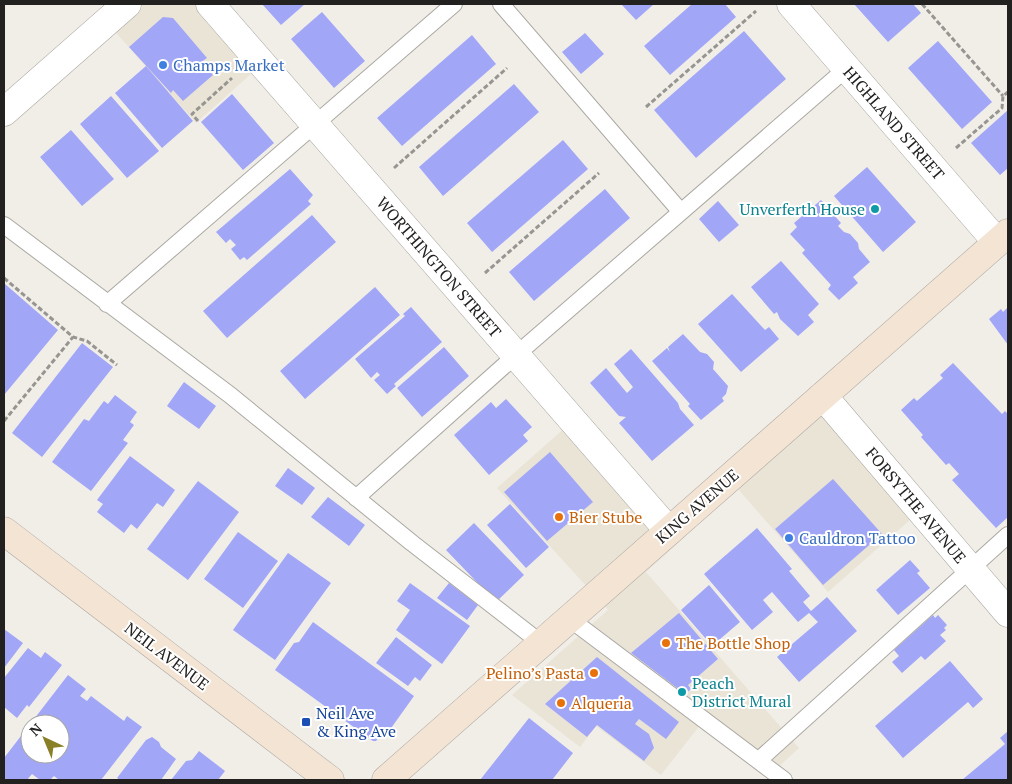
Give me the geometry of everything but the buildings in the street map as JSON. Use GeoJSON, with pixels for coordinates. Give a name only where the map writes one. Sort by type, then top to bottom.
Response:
{"type":"FeatureCollection","features":[{"type":"Feature","properties":{"kind":"street"},"geometry":{"type":"LineString","coordinates":[[4,112],[128,4]]}},
{"type":"Feature","properties":{"kind":"street","name":"WORTHINGTON STREET"},"geometry":{"type":"LineString","coordinates":[[210,4],[669,531]]}},
{"type":"Feature","properties":{"kind":"street","name":"HIGHLAND STREET"},"geometry":{"type":"LineString","coordinates":[[792,4],[847,68],[1003,237]]}},
{"type":"Feature","properties":{"kind":"street","name":"KING AVENUE"},"geometry":{"type":"LineString","coordinates":[[386,780],[1003,237]]}},
{"type":"Feature","properties":{"kind":"street","name":"FORSYTHE AVENUE"},"geometry":{"type":"LineString","coordinates":[[823,396],[1008,614]]}},
{"type":"Feature","properties":{"kind":"street","name":"NEIL AVENUE"},"geometry":{"type":"LineString","coordinates":[[4,531],[330,780]]}},
{"type":"Feature","properties":{"kind":"lane"},"geometry":{"type":"LineString","coordinates":[[107,304],[454,4]]}},
{"type":"Feature","properties":{"kind":"lane"},"geometry":{"type":"LineString","coordinates":[[501,4],[681,212]]}},
{"type":"Feature","properties":{"kind":"lane"},"geometry":{"type":"LineString","coordinates":[[356,498],[847,68]]}},
{"type":"Feature","properties":{"kind":"lane"},"geometry":{"type":"LineString","coordinates":[[4,225],[230,395],[356,498],[541,643]]}},
{"type":"Feature","properties":{"kind":"lane"},"geometry":{"type":"LineString","coordinates":[[759,760],[1008,535]]}},
{"type":"Feature","properties":{"kind":"lane"},"geometry":{"type":"LineString","coordinates":[[570,619],[784,780]]}},
{"type":"Feature","properties":{"kind":"path"},"geometry":{"type":"LineString","coordinates":[[922,4],[1003,96],[1002,108],[956,148]]}},
{"type":"Feature","properties":{"kind":"path"},"geometry":{"type":"LineString","coordinates":[[646,107],[756,12]]}},
{"type":"Feature","properties":{"kind":"path"},"geometry":{"type":"LineString","coordinates":[[394,168],[507,68]]}},
{"type":"Feature","properties":{"kind":"path"},"geometry":{"type":"LineString","coordinates":[[198,121],[192,114],[232,78]]}},
{"type":"Feature","properties":{"kind":"path"},"geometry":{"type":"LineString","coordinates":[[1003,96],[1008,92]]}},
{"type":"Feature","properties":{"kind":"path"},"geometry":{"type":"LineString","coordinates":[[485,272],[599,173]]}},
{"type":"Feature","properties":{"kind":"path"},"geometry":{"type":"LineString","coordinates":[[4,278],[73,337],[87,341],[117,365]]}},
{"type":"Feature","properties":{"kind":"path"},"geometry":{"type":"LineString","coordinates":[[4,421],[73,337]]}},
{"type":"Feature","properties":{"kind":"shaded area"},"geometry":{"type":"Polygon","coordinates":[[[134,4],[204,4],[260,66],[196,123],[109,25],[134,4]]]}},
{"type":"Feature","properties":{"kind":"shaded area"},"geometry":{"type":"Polygon","coordinates":[[[823,401],[919,512],[828,592],[731,481],[823,401]]]}},
{"type":"Feature","properties":{"kind":"shaded area"},"geometry":{"type":"Polygon","coordinates":[[[576,418],[685,537],[646,572],[799,748],[772,773],[704,720],[661,775],[596,726],[580,747],[512,695],[608,610],[497,488],[576,418]]]}},
{"type":"Feature","properties":{"kind":"place","name":"Champs Market"},"geometry":{"type":"Point","coordinates":[163,65]}},
{"type":"Feature","properties":{"kind":"place","name":"Unverferth House"},"geometry":{"type":"Point","coordinates":[875,209]}},
{"type":"Feature","properties":{"kind":"place","name":"Bier Stube"},"geometry":{"type":"Point","coordinates":[559,517]}},
{"type":"Feature","properties":{"kind":"place","name":"Cauldron Tattoo"},"geometry":{"type":"Point","coordinates":[789,538]}},
{"type":"Feature","properties":{"kind":"place","name":"The Bottle Shop"},"geometry":{"type":"Point","coordinates":[666,643]}},
{"type":"Feature","properties":{"kind":"place","name":"Pelino’s Pasta"},"geometry":{"type":"Point","coordinates":[594,673]}},
{"type":"Feature","properties":{"kind":"place","name":"Peach District Mural"},"geometry":{"type":"Point","coordinates":[682,692]}},
{"type":"Feature","properties":{"kind":"place","name":"Alqueria"},"geometry":{"type":"Point","coordinates":[561,703]}},
{"type":"Feature","properties":{"kind":"place","name":"Neil Ave & King Ave"},"geometry":{"type":"Point","coordinates":[306,722]}}]}
